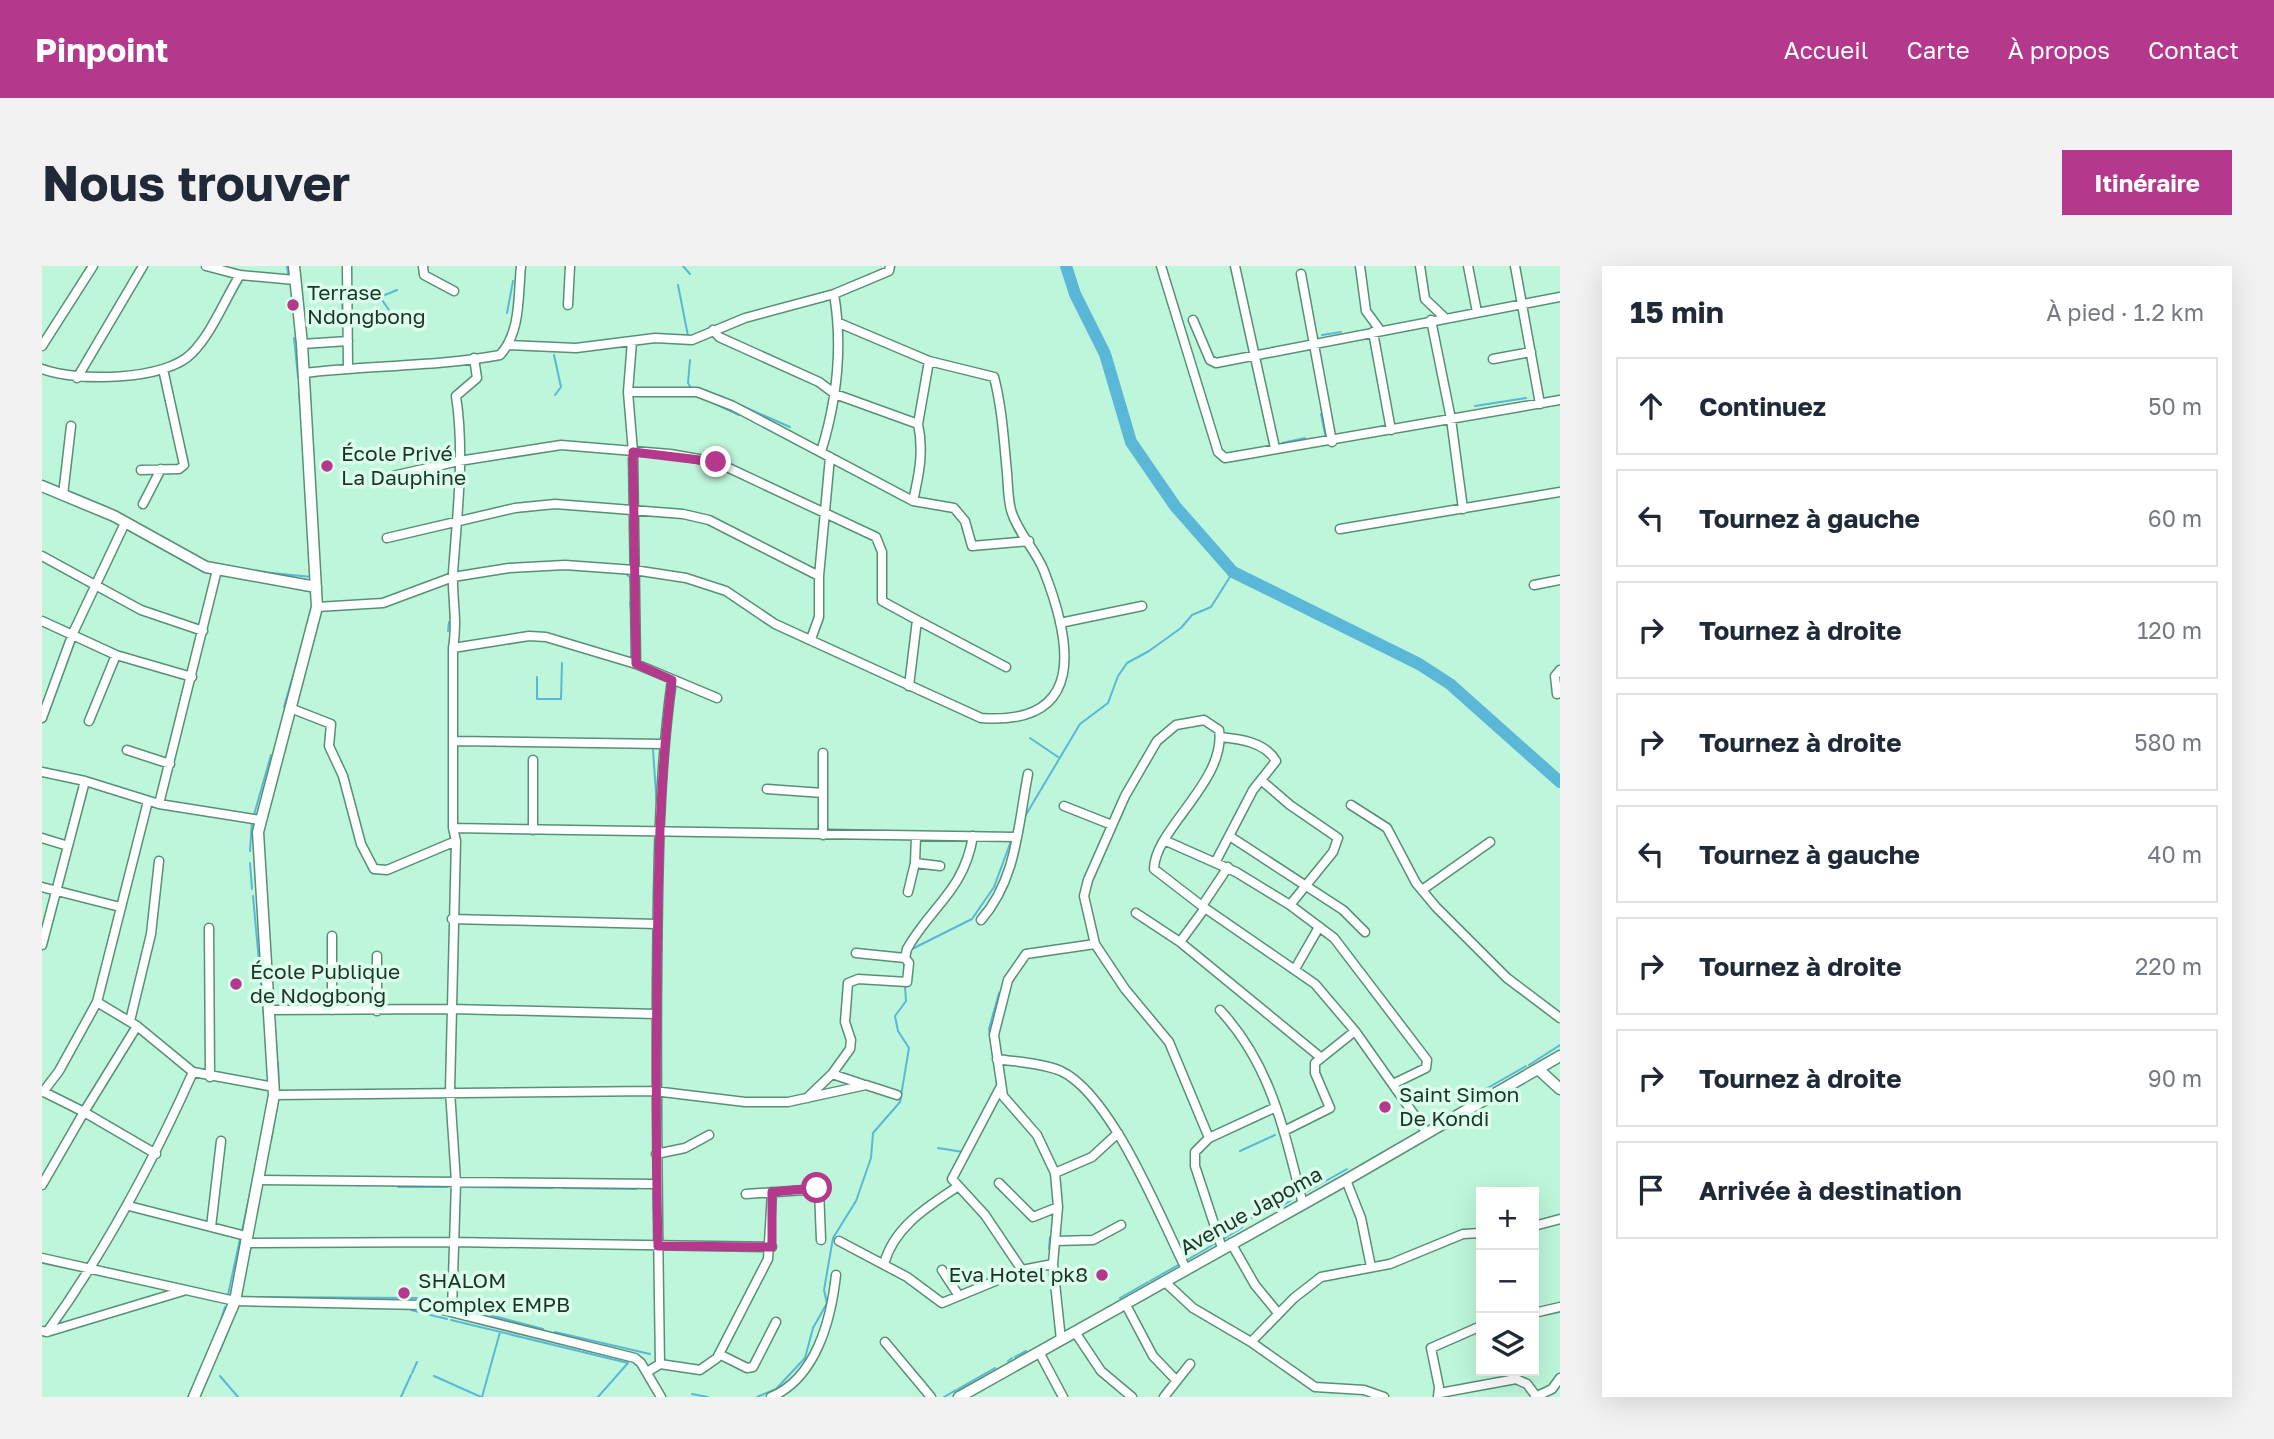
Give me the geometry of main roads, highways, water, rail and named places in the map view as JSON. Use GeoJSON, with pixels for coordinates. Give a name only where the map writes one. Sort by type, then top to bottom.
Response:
{"type":"FeatureCollection","features":[{"type":"Feature","properties":{"kind":"main road"},"geometry":{"type":"LineString","coordinates":[[194,1397],[235,1301],[274,1091],[257,856],[260,820],[317,607],[304,373],[294,266]]}},
{"type":"Feature","properties":{"kind":"main road"},"geometry":{"type":"LineString","coordinates":[[42,486],[125,523],[195,562],[217,570],[316,587]]}},
{"type":"Feature","properties":{"kind":"main road","name":"Avenue Japoma"},"geometry":{"type":"LineString","coordinates":[[959,1397],[1126,1305],[1560,1056]]}},
{"type":"Feature","properties":{"kind":"main road"},"geometry":{"type":"LineString","coordinates":[[1538,1069],[1560,1089]]}},
{"type":"Feature","properties":{"kind":"waterway"},"geometry":{"type":"LineString","coordinates":[[287,266],[288,273]]}},
{"type":"Feature","properties":{"kind":"waterway"},"geometry":{"type":"LineString","coordinates":[[683,266],[690,274]]}},
{"type":"Feature","properties":{"kind":"waterway"},"geometry":{"type":"LineString","coordinates":[[1066,266],[1075,294],[1105,354],[1131,442],[1175,506],[1233,572],[1419,664],[1450,684],[1560,782]]}},
{"type":"Feature","properties":{"kind":"waterway"},"geometry":{"type":"LineString","coordinates":[[507,313],[513,281]]}},
{"type":"Feature","properties":{"kind":"waterway"},"geometry":{"type":"LineString","coordinates":[[678,285],[688,336]]}},
{"type":"Feature","properties":{"kind":"waterway"},"geometry":{"type":"LineString","coordinates":[[389,310],[380,297],[397,290]]}},
{"type":"Feature","properties":{"kind":"waterway"},"geometry":{"type":"LineString","coordinates":[[342,292],[343,328]]}},
{"type":"Feature","properties":{"kind":"waterway"},"geometry":{"type":"LineString","coordinates":[[303,325],[343,320]]}},
{"type":"Feature","properties":{"kind":"waterway"},"geometry":{"type":"LineString","coordinates":[[1322,335],[1341,332]]}},
{"type":"Feature","properties":{"kind":"waterway"},"geometry":{"type":"LineString","coordinates":[[294,338],[298,377]]}},
{"type":"Feature","properties":{"kind":"waterway"},"geometry":{"type":"LineString","coordinates":[[554,355],[561,387],[555,395]]}},
{"type":"Feature","properties":{"kind":"waterway"},"geometry":{"type":"LineString","coordinates":[[690,360],[688,383],[691,388]]}},
{"type":"Feature","properties":{"kind":"waterway"},"geometry":{"type":"LineString","coordinates":[[705,390],[716,395]]}},
{"type":"Feature","properties":{"kind":"waterway"},"geometry":{"type":"LineString","coordinates":[[299,392],[301,414]]}},
{"type":"Feature","properties":{"kind":"waterway"},"geometry":{"type":"LineString","coordinates":[[720,396],[790,427]]}},
{"type":"Feature","properties":{"kind":"waterway"},"geometry":{"type":"LineString","coordinates":[[1475,406],[1526,398]]}},
{"type":"Feature","properties":{"kind":"waterway"},"geometry":{"type":"LineString","coordinates":[[711,402],[739,415]]}},
{"type":"Feature","properties":{"kind":"waterway"},"geometry":{"type":"LineString","coordinates":[[1321,414],[1325,434]]}},
{"type":"Feature","properties":{"kind":"waterway"},"geometry":{"type":"LineString","coordinates":[[302,428],[305,480]]}},
{"type":"Feature","properties":{"kind":"waterway"},"geometry":{"type":"LineString","coordinates":[[1282,443],[1305,438]]}},
{"type":"Feature","properties":{"kind":"waterway"},"geometry":{"type":"LineString","coordinates":[[68,491],[109,508]]}},
{"type":"Feature","properties":{"kind":"waterway"},"geometry":{"type":"LineString","coordinates":[[141,537],[193,566],[214,574]]}},
{"type":"Feature","properties":{"kind":"waterway"},"geometry":{"type":"LineString","coordinates":[[252,571],[312,577]]}},
{"type":"Feature","properties":{"kind":"waterway"},"geometry":{"type":"LineString","coordinates":[[1024,818],[1080,724],[1108,703],[1118,676],[1127,663],[1181,628],[1192,615],[1211,607],[1233,572]]}},
{"type":"Feature","properties":{"kind":"waterway"},"geometry":{"type":"LineString","coordinates":[[626,574],[630,577],[631,584]]}},
{"type":"Feature","properties":{"kind":"waterway"},"geometry":{"type":"LineString","coordinates":[[220,575],[236,577]]}},
{"type":"Feature","properties":{"kind":"waterway"},"geometry":{"type":"LineString","coordinates":[[630,602],[631,611]]}},
{"type":"Feature","properties":{"kind":"waterway"},"geometry":{"type":"LineString","coordinates":[[448,631],[449,622]]}},
{"type":"Feature","properties":{"kind":"waterway"},"geometry":{"type":"LineString","coordinates":[[284,707],[306,631]]}},
{"type":"Feature","properties":{"kind":"waterway"},"geometry":{"type":"LineString","coordinates":[[537,677],[537,699],[561,699],[562,663]]}},
{"type":"Feature","properties":{"kind":"waterway"},"geometry":{"type":"LineString","coordinates":[[1030,738],[1058,757]]}},
{"type":"Feature","properties":{"kind":"waterway"},"geometry":{"type":"LineString","coordinates":[[653,750],[657,808]]}},
{"type":"Feature","properties":{"kind":"waterway"},"geometry":{"type":"LineString","coordinates":[[254,815],[271,755]]}},
{"type":"Feature","properties":{"kind":"waterway"},"geometry":{"type":"LineString","coordinates":[[250,851],[252,821]]}},
{"type":"Feature","properties":{"kind":"waterway"},"geometry":{"type":"LineString","coordinates":[[912,949],[972,919],[994,887],[1011,841]]}},
{"type":"Feature","properties":{"kind":"waterway"},"geometry":{"type":"LineString","coordinates":[[250,863],[252,889]]}},
{"type":"Feature","properties":{"kind":"waterway"},"geometry":{"type":"LineString","coordinates":[[253,896],[265,1027]]}},
{"type":"Feature","properties":{"kind":"waterway"},"geometry":{"type":"LineString","coordinates":[[904,962],[904,977]]}},
{"type":"Feature","properties":{"kind":"waterway"},"geometry":{"type":"LineString","coordinates":[[757,1397],[776,1389],[805,1358],[813,1328],[827,1303],[824,1290],[833,1238],[856,1201],[871,1158],[873,1133],[900,1102],[909,1048],[898,1031],[895,1016],[906,1001],[905,986]]}},
{"type":"Feature","properties":{"kind":"waterway"},"geometry":{"type":"LineString","coordinates":[[993,1056],[989,1029],[999,993]]}},
{"type":"Feature","properties":{"kind":"waterway"},"geometry":{"type":"LineString","coordinates":[[276,1043],[277,1055]]}},
{"type":"Feature","properties":{"kind":"waterway"},"geometry":{"type":"LineString","coordinates":[[1529,1065],[1560,1045]]}},
{"type":"Feature","properties":{"kind":"waterway"},"geometry":{"type":"LineString","coordinates":[[278,1063],[279,1090]]}},
{"type":"Feature","properties":{"kind":"waterway"},"geometry":{"type":"LineString","coordinates":[[1484,1090],[1526,1066]]}},
{"type":"Feature","properties":{"kind":"waterway"},"geometry":{"type":"LineString","coordinates":[[1552,1075],[1560,1082]]}},
{"type":"Feature","properties":{"kind":"waterway"},"geometry":{"type":"LineString","coordinates":[[999,1097],[1005,1104]]}},
{"type":"Feature","properties":{"kind":"waterway"},"geometry":{"type":"LineString","coordinates":[[271,1141],[278,1100]]}},
{"type":"Feature","properties":{"kind":"waterway"},"geometry":{"type":"LineString","coordinates":[[1240,1151],[1275,1135]]}},
{"type":"Feature","properties":{"kind":"waterway"},"geometry":{"type":"LineString","coordinates":[[938,1148],[963,1152]]}},
{"type":"Feature","properties":{"kind":"waterway"},"geometry":{"type":"LineString","coordinates":[[242,1231],[255,1169]]}},
{"type":"Feature","properties":{"kind":"waterway"},"geometry":{"type":"LineString","coordinates":[[1306,1192],[1347,1169]]}},
{"type":"Feature","properties":{"kind":"waterway"},"geometry":{"type":"LineString","coordinates":[[398,1187],[447,1187]]}},
{"type":"Feature","properties":{"kind":"waterway"},"geometry":{"type":"LineString","coordinates":[[460,1187],[553,1188]]}},
{"type":"Feature","properties":{"kind":"waterway"},"geometry":{"type":"LineString","coordinates":[[563,1188],[636,1189]]}},
{"type":"Feature","properties":{"kind":"waterway"},"geometry":{"type":"LineString","coordinates":[[1282,1206],[1293,1199]]}},
{"type":"Feature","properties":{"kind":"waterway"},"geometry":{"type":"LineString","coordinates":[[1251,1218],[1279,1207]]}},
{"type":"Feature","properties":{"kind":"waterway"},"geometry":{"type":"LineString","coordinates":[[1225,1238],[1240,1229],[1249,1219]]}},
{"type":"Feature","properties":{"kind":"waterway"},"geometry":{"type":"LineString","coordinates":[[1049,1249],[1050,1237]]}},
{"type":"Feature","properties":{"kind":"waterway"},"geometry":{"type":"LineString","coordinates":[[228,1295],[240,1239]]}},
{"type":"Feature","properties":{"kind":"waterway"},"geometry":{"type":"LineString","coordinates":[[1187,1260],[1216,1243]]}},
{"type":"Feature","properties":{"kind":"waterway"},"geometry":{"type":"LineString","coordinates":[[1150,1281],[1180,1264]]}},
{"type":"Feature","properties":{"kind":"waterway"},"geometry":{"type":"LineString","coordinates":[[1120,1298],[1148,1282]]}},
{"type":"Feature","properties":{"kind":"waterway"},"geometry":{"type":"LineString","coordinates":[[247,1297],[416,1298],[446,1304]]}},
{"type":"Feature","properties":{"kind":"waterway"},"geometry":{"type":"LineString","coordinates":[[219,1326],[225,1307]]}},
{"type":"Feature","properties":{"kind":"waterway"},"geometry":{"type":"LineString","coordinates":[[411,1310],[447,1319]]}},
{"type":"Feature","properties":{"kind":"waterway"},"geometry":{"type":"LineString","coordinates":[[478,1316],[475,1311],[543,1329]]}},
{"type":"Feature","properties":{"kind":"waterway"},"geometry":{"type":"LineString","coordinates":[[451,1320],[628,1363],[598,1397]]}},
{"type":"Feature","properties":{"kind":"waterway"},"geometry":{"type":"LineString","coordinates":[[220,1351],[229,1328]]}},
{"type":"Feature","properties":{"kind":"waterway"},"geometry":{"type":"LineString","coordinates":[[482,1397],[500,1332]]}},
{"type":"Feature","properties":{"kind":"waterway"},"geometry":{"type":"LineString","coordinates":[[555,1332],[650,1354]]}},
{"type":"Feature","properties":{"kind":"waterway"},"geometry":{"type":"LineString","coordinates":[[1015,1357],[1026,1351]]}},
{"type":"Feature","properties":{"kind":"waterway"},"geometry":{"type":"LineString","coordinates":[[1008,1361],[1012,1358]]}},
{"type":"Feature","properties":{"kind":"waterway"},"geometry":{"type":"LineString","coordinates":[[412,1373],[417,1362]]}},
{"type":"Feature","properties":{"kind":"waterway"},"geometry":{"type":"LineString","coordinates":[[958,1389],[995,1368]]}},
{"type":"Feature","properties":{"kind":"waterway"},"geometry":{"type":"LineString","coordinates":[[401,1397],[411,1375]]}},
{"type":"Feature","properties":{"kind":"waterway"},"geometry":{"type":"LineString","coordinates":[[220,1376],[238,1397]]}},
{"type":"Feature","properties":{"kind":"waterway"},"geometry":{"type":"LineString","coordinates":[[434,1376],[481,1397]]}},
{"type":"Feature","properties":{"kind":"waterway"},"geometry":{"type":"LineString","coordinates":[[188,1397],[195,1383]]}},
{"type":"Feature","properties":{"kind":"waterway"},"geometry":{"type":"LineString","coordinates":[[944,1397],[956,1390]]}},
{"type":"Feature","properties":{"kind":"waterway"},"geometry":{"type":"LineString","coordinates":[[692,1394],[708,1397]]}},
{"type":"Feature","properties":{"kind":"place","name":"Terrase Ndongbong"},"geometry":{"type":"Point","coordinates":[293,305]}},
{"type":"Feature","properties":{"kind":"place","name":"École Privé La Dauphine"},"geometry":{"type":"Point","coordinates":[327,466]}},
{"type":"Feature","properties":{"kind":"place","name":"École Publique de Ndogbong"},"geometry":{"type":"Point","coordinates":[236,984]}},
{"type":"Feature","properties":{"kind":"place","name":"Saint Simon De Kondi"},"geometry":{"type":"Point","coordinates":[1385,1107]}},
{"type":"Feature","properties":{"kind":"place","name":"Eva Hotel pk8"},"geometry":{"type":"Point","coordinates":[1102,1275]}},
{"type":"Feature","properties":{"kind":"place","name":"SHALOM Complex EMPB"},"geometry":{"type":"Point","coordinates":[404,1293]}}]}
